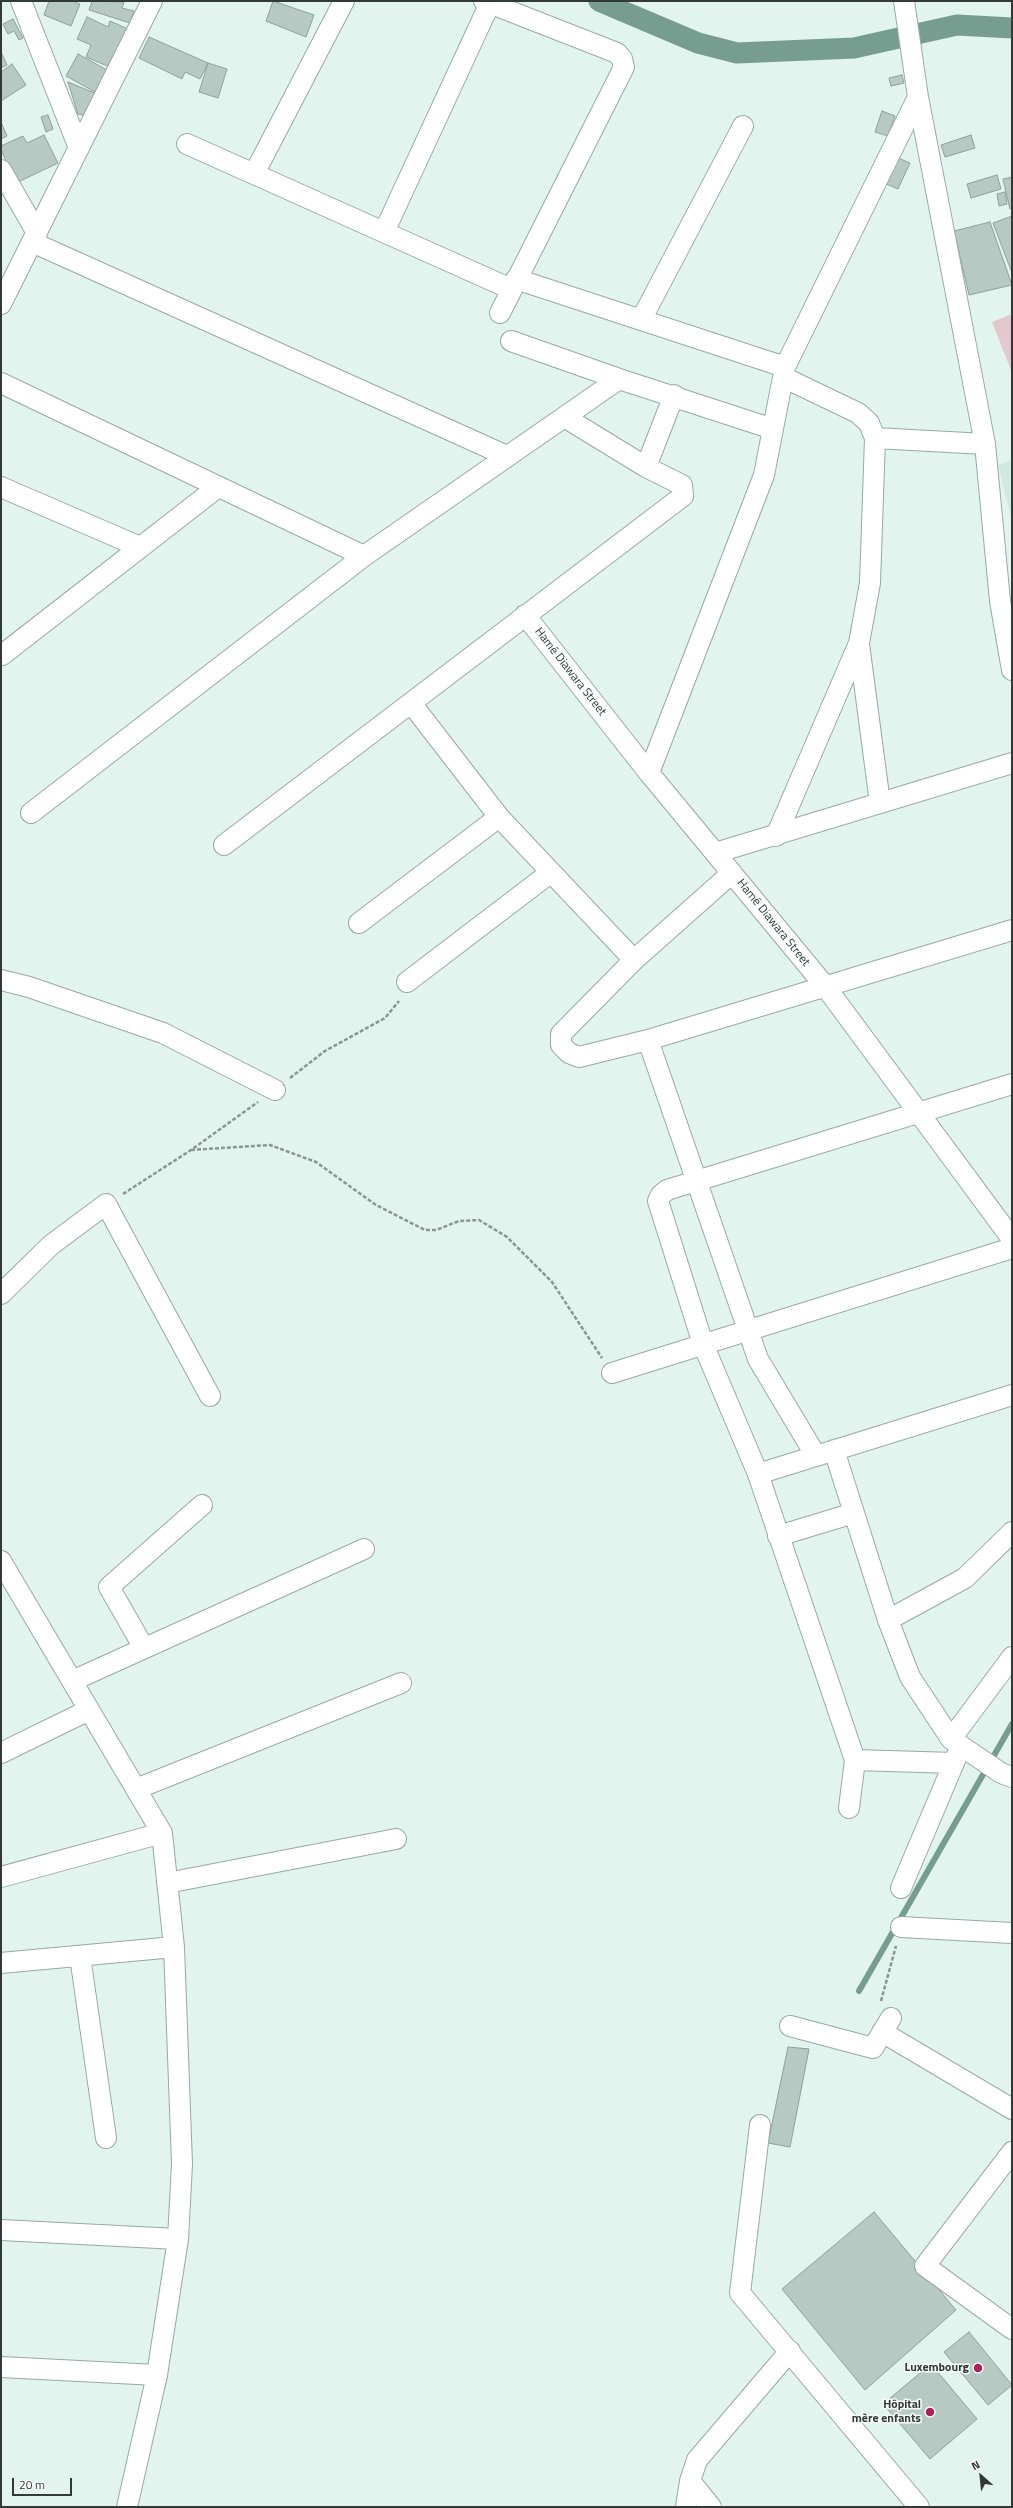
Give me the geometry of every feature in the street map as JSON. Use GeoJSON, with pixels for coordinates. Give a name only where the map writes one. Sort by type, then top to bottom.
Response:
{"type":"FeatureCollection","features":[{"type":"Feature","properties":{"kind":"street"},"geometry":{"type":"LineString","coordinates":[[22,1],[79,148]]}},
{"type":"Feature","properties":{"kind":"street"},"geometry":{"type":"LineString","coordinates":[[1,304],[152,1]]}},
{"type":"Feature","properties":{"kind":"street"},"geometry":{"type":"LineString","coordinates":[[254,174],[344,1]]}},
{"type":"Feature","properties":{"kind":"street"},"geometry":{"type":"LineString","coordinates":[[904,1],[918,97],[985,444],[1006,599],[1012,670]]}},
{"type":"Feature","properties":{"kind":"street"},"geometry":{"type":"LineString","coordinates":[[384,232],[487,2],[617,53],[622,59],[624,66],[513,284],[500,313]]}},
{"type":"Feature","properties":{"kind":"street"},"geometry":{"type":"LineString","coordinates":[[648,773],[764,475],[784,372],[918,97]]}},
{"type":"Feature","properties":{"kind":"street"},"geometry":{"type":"LineString","coordinates":[[641,320],[743,126]]}},
{"type":"Feature","properties":{"kind":"street"},"geometry":{"type":"LineString","coordinates":[[187,144],[384,232],[513,284],[641,320],[784,372],[858,413],[869,423],[875,438],[870,583],[859,643],[776,836]]}},
{"type":"Feature","properties":{"kind":"street"},"geometry":{"type":"LineString","coordinates":[[1,170],[35,238],[507,456]]}},
{"type":"Feature","properties":{"kind":"street"},"geometry":{"type":"LineString","coordinates":[[511,341],[619,379],[773,429]]}},
{"type":"Feature","properties":{"kind":"street"},"geometry":{"type":"LineString","coordinates":[[31,813],[364,556],[507,456],[566,418],[619,379]]}},
{"type":"Feature","properties":{"kind":"street"},"geometry":{"type":"LineString","coordinates":[[1,383],[364,556]]}},
{"type":"Feature","properties":{"kind":"street"},"geometry":{"type":"LineString","coordinates":[[646,467],[674,396]]}},
{"type":"Feature","properties":{"kind":"street"},"geometry":{"type":"LineString","coordinates":[[224,846],[683,496],[682,485],[646,467],[566,418]]}},
{"type":"Feature","properties":{"kind":"street"},"geometry":{"type":"LineString","coordinates":[[875,438],[985,444]]}},
{"type":"Feature","properties":{"kind":"street"},"geometry":{"type":"LineString","coordinates":[[1,487],[140,547]]}},
{"type":"Feature","properties":{"kind":"street"},"geometry":{"type":"LineString","coordinates":[[2,655],[218,487]]}},
{"type":"Feature","properties":{"kind":"street","name":"Hamé Diawara Street"},"geometry":{"type":"LineString","coordinates":[[525,615],[648,773],[825,986],[1012,1239]]}},
{"type":"Feature","properties":{"kind":"street"},"geometry":{"type":"LineString","coordinates":[[859,643],[880,803]]}},
{"type":"Feature","properties":{"kind":"street"},"geometry":{"type":"LineString","coordinates":[[411,703],[499,817],[550,873],[634,960]]}},
{"type":"Feature","properties":{"kind":"street"},"geometry":{"type":"LineString","coordinates":[[715,853],[776,836],[1012,762]]}},
{"type":"Feature","properties":{"kind":"street"},"geometry":{"type":"LineString","coordinates":[[359,922],[499,817]]}},
{"type":"Feature","properties":{"kind":"street"},"geometry":{"type":"LineString","coordinates":[[407,982],[550,873]]}},
{"type":"Feature","properties":{"kind":"street"},"geometry":{"type":"LineString","coordinates":[[732,873],[634,960],[561,1034],[562,1045],[569,1053],[578,1057],[648,1040],[1012,930]]}},
{"type":"Feature","properties":{"kind":"street"},"geometry":{"type":"LineString","coordinates":[[1,980],[29,987],[162,1033],[275,1090]]}},
{"type":"Feature","properties":{"kind":"street"},"geometry":{"type":"LineString","coordinates":[[648,1040],[758,1359],[825,1453],[854,1513],[888,1620],[910,1677],[955,1749]]}},
{"type":"Feature","properties":{"kind":"street"},"geometry":{"type":"LineString","coordinates":[[849,1808],[855,1760],[758,1474],[703,1344],[658,1201],[661,1195],[667,1190],[1012,1084]]}},
{"type":"Feature","properties":{"kind":"street"},"geometry":{"type":"LineString","coordinates":[[1,1294],[51,1245],[106,1204],[210,1396]]}},
{"type":"Feature","properties":{"kind":"street"},"geometry":{"type":"LineString","coordinates":[[612,1373],[1012,1248]]}},
{"type":"Feature","properties":{"kind":"street"},"geometry":{"type":"LineString","coordinates":[[758,1474],[1012,1395]]}},
{"type":"Feature","properties":{"kind":"street"},"geometry":{"type":"LineString","coordinates":[[144,1648],[109,1587],[202,1505]]}},
{"type":"Feature","properties":{"kind":"street"},"geometry":{"type":"LineString","coordinates":[[778,1536],[854,1513]]}},
{"type":"Feature","properties":{"kind":"street"},"geometry":{"type":"LineString","coordinates":[[888,1620],[964,1578],[1012,1532]]}},
{"type":"Feature","properties":{"kind":"street"},"geometry":{"type":"LineString","coordinates":[[72,1681],[364,1549]]}},
{"type":"Feature","properties":{"kind":"street"},"geometry":{"type":"LineString","coordinates":[[1,1561],[162,1833],[174,1947],[182,2164],[178,2239],[156,2375],[127,2507]]}},
{"type":"Feature","properties":{"kind":"street"},"geometry":{"type":"LineString","coordinates":[[901,1888],[955,1749],[1012,1657]]}},
{"type":"Feature","properties":{"kind":"street"},"geometry":{"type":"LineString","coordinates":[[136,1789],[401,1683]]}},
{"type":"Feature","properties":{"kind":"street"},"geometry":{"type":"LineString","coordinates":[[1,1753],[89,1710]]}},
{"type":"Feature","properties":{"kind":"street"},"geometry":{"type":"LineString","coordinates":[[855,1760],[955,1749],[982,1761],[1006,1775]]}},
{"type":"Feature","properties":{"kind":"street"},"geometry":{"type":"LineString","coordinates":[[1,1877],[162,1833]]}},
{"type":"Feature","properties":{"kind":"street"},"geometry":{"type":"LineString","coordinates":[[167,1883],[396,1839]]}},
{"type":"Feature","properties":{"kind":"street"},"geometry":{"type":"LineString","coordinates":[[901,1927],[1012,1933]]}},
{"type":"Feature","properties":{"kind":"street"},"geometry":{"type":"LineString","coordinates":[[1,1962],[174,1947]]}},
{"type":"Feature","properties":{"kind":"street"},"geometry":{"type":"LineString","coordinates":[[80,1956],[106,2138]]}},
{"type":"Feature","properties":{"kind":"street"},"geometry":{"type":"LineString","coordinates":[[790,2026],[873,2048],[887,2025],[1012,2109]]}},
{"type":"Feature","properties":{"kind":"street"},"geometry":{"type":"LineString","coordinates":[[760,2125],[740,2293],[919,2507]]}},
{"type":"Feature","properties":{"kind":"street"},"geometry":{"type":"LineString","coordinates":[[1012,2152],[925,2266],[1012,2329]]}},
{"type":"Feature","properties":{"kind":"street"},"geometry":{"type":"LineString","coordinates":[[1,2230],[178,2239]]}},
{"type":"Feature","properties":{"kind":"street"},"geometry":{"type":"LineString","coordinates":[[686,2507],[690,2482],[697,2460],[790,2351]]}},
{"type":"Feature","properties":{"kind":"street"},"geometry":{"type":"LineString","coordinates":[[1,2367],[156,2375]]}},
{"type":"Feature","properties":{"kind":"street"},"geometry":{"type":"LineString","coordinates":[[690,2482],[711,2507]]}},
{"type":"Feature","properties":{"kind":"path"},"geometry":{"type":"LineString","coordinates":[[191,1150],[270,1145],[316,1162],[376,1205],[425,1230],[436,1230],[459,1221],[479,1220],[507,1237],[552,1282],[612,1373]]}},
{"type":"Feature","properties":{"kind":"path"},"geometry":{"type":"LineString","coordinates":[[887,2025],[879,2008],[901,1927]]}},
{"type":"Feature","properties":{"kind":"shaded area"},"geometry":{"type":"Polygon","coordinates":[[[1012,314],[1012,373],[992,322],[1012,314]]]}},
{"type":"Feature","properties":{"kind":"shaded area"},"geometry":{"type":"Polygon","coordinates":[[[1012,460],[1012,521],[998,465],[1012,460]]]}},
{"type":"Feature","properties":{"kind":"building"},"geometry":{"type":"Polygon","coordinates":[[[49,1],[72,1],[80,4],[71,26],[44,15],[49,1]]]}},
{"type":"Feature","properties":{"kind":"building"},"geometry":{"type":"Polygon","coordinates":[[[92,1],[124,2],[122,8],[134,11],[130,23],[89,10],[92,1]]]}},
{"type":"Feature","properties":{"kind":"building"},"geometry":{"type":"Polygon","coordinates":[[[273,1],[314,15],[306,37],[266,21],[273,1]]]}},
{"type":"Feature","properties":{"kind":"building"},"geometry":{"type":"Polygon","coordinates":[[[87,17],[108,27],[110,21],[128,29],[112,68],[86,57],[91,45],[77,39],[87,17]]]}},
{"type":"Feature","properties":{"kind":"building"},"geometry":{"type":"Polygon","coordinates":[[[13,19],[23,38],[19,40],[14,31],[8,34],[3,24],[13,19]]]}},
{"type":"Feature","properties":{"kind":"building"},"geometry":{"type":"Polygon","coordinates":[[[149,37],[208,63],[200,79],[185,72],[182,79],[139,58],[149,37]]]}},
{"type":"Feature","properties":{"kind":"building"},"geometry":{"type":"Polygon","coordinates":[[[1,52],[7,65],[1,68],[1,52]]]}},
{"type":"Feature","properties":{"kind":"building"},"geometry":{"type":"Polygon","coordinates":[[[78,54],[107,70],[95,92],[66,76],[78,54]]]}},
{"type":"Feature","properties":{"kind":"building"},"geometry":{"type":"Polygon","coordinates":[[[208,63],[227,69],[218,98],[199,92],[208,63]]]}},
{"type":"Feature","properties":{"kind":"building"},"geometry":{"type":"Polygon","coordinates":[[[12,64],[26,85],[1,101],[1,72],[12,64]]]}},
{"type":"Feature","properties":{"kind":"building"},"geometry":{"type":"Polygon","coordinates":[[[902,75],[904,83],[891,86],[889,78],[902,75]]]}},
{"type":"Feature","properties":{"kind":"building"},"geometry":{"type":"Polygon","coordinates":[[[68,82],[97,94],[88,116],[78,114],[68,82]]]}},
{"type":"Feature","properties":{"kind":"building"},"geometry":{"type":"Polygon","coordinates":[[[882,111],[895,116],[888,136],[875,132],[882,111]]]}},
{"type":"Feature","properties":{"kind":"building"},"geometry":{"type":"Polygon","coordinates":[[[48,115],[53,129],[46,132],[41,117],[48,115]]]}},
{"type":"Feature","properties":{"kind":"building"},"geometry":{"type":"Polygon","coordinates":[[[1,122],[7,136],[1,139],[1,122]]]}},
{"type":"Feature","properties":{"kind":"building"},"geometry":{"type":"Polygon","coordinates":[[[44,135],[58,163],[16,183],[1,150],[1,146],[23,136],[27,143],[44,135]]]}},
{"type":"Feature","properties":{"kind":"building"},"geometry":{"type":"Polygon","coordinates":[[[971,135],[975,148],[945,157],[941,145],[971,135]]]}},
{"type":"Feature","properties":{"kind":"building"},"geometry":{"type":"Polygon","coordinates":[[[896,157],[910,163],[898,189],[884,183],[896,157]]]}},
{"type":"Feature","properties":{"kind":"building"},"geometry":{"type":"Polygon","coordinates":[[[997,175],[1001,189],[971,198],[967,184],[997,175]]]}},
{"type":"Feature","properties":{"kind":"building"},"geometry":{"type":"Polygon","coordinates":[[[1012,177],[1012,208],[1010,209],[1003,179],[1012,177]]]}},
{"type":"Feature","properties":{"kind":"building"},"geometry":{"type":"Polygon","coordinates":[[[1005,192],[1007,204],[999,206],[997,194],[1005,192]]]}},
{"type":"Feature","properties":{"kind":"building"},"geometry":{"type":"Polygon","coordinates":[[[1012,216],[1012,273],[993,223],[1012,216]]]}},
{"type":"Feature","properties":{"kind":"building"},"geometry":{"type":"Polygon","coordinates":[[[990,222],[1012,285],[969,295],[954,231],[990,222]]]}},
{"type":"Feature","properties":{"kind":"building"},"geometry":{"type":"Polygon","coordinates":[[[788,2047],[809,2049],[790,2147],[768,2143],[788,2047]]]}},
{"type":"Feature","properties":{"kind":"building"},"geometry":{"type":"Polygon","coordinates":[[[874,2212],[956,2310],[865,2390],[782,2289],[874,2212]]]}},
{"type":"Feature","properties":{"kind":"building","name":"Luxembourg"},"geometry":{"type":"Polygon","coordinates":[[[969,2332],[1012,2385],[988,2405],[944,2352],[969,2332]]]}},
{"type":"Feature","properties":{"kind":"building","name":"Hôpital mère enfants"},"geometry":{"type":"Polygon","coordinates":[[[931,2364],[977,2419],[930,2459],[883,2404],[931,2364]]]}},
{"type":"Feature","properties":{"kind":"waterway"},"geometry":{"type":"LineString","coordinates":[[599,1],[698,43],[737,53],[854,48],[957,25],[1012,28]]}},
{"type":"Feature","properties":{"kind":"waterway"},"geometry":{"type":"LineString","coordinates":[[859,1991],[1012,1724]]}},
{"type":"Feature","properties":{"kind":"place","name":"Luxembourg"},"geometry":{"type":"Point","coordinates":[978,2368]}},
{"type":"Feature","properties":{"kind":"place","name":"Hôpital mère enfants"},"geometry":{"type":"Point","coordinates":[930,2412]}}]}
